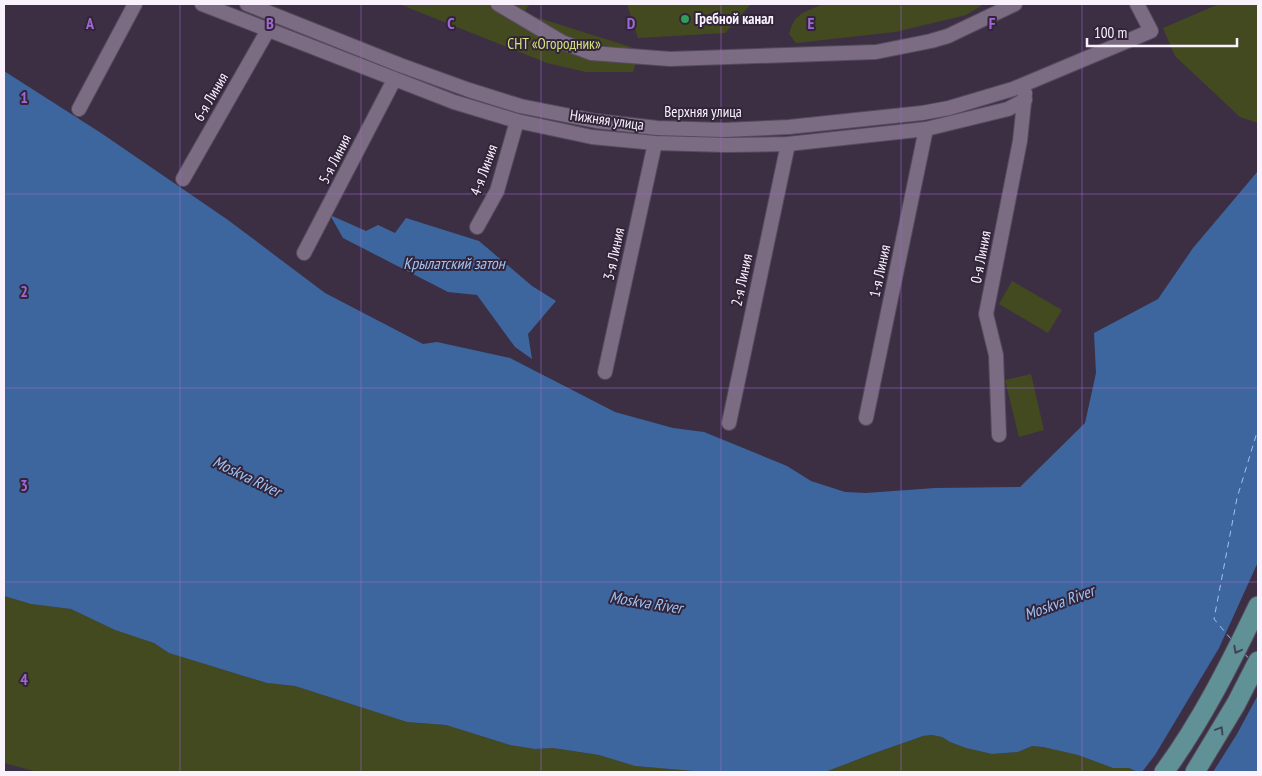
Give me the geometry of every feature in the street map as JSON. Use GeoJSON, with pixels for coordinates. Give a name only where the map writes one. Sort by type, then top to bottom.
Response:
{"type":"FeatureCollection","features":[{"type":"Feature","properties":{"kind":"main road"},"geometry":{"type":"LineString","coordinates":[[1164,772],[1217,686],[1258,606]]}},
{"type":"Feature","properties":{"kind":"main road"},"geometry":{"type":"LineString","coordinates":[[1195,772],[1236,704],[1258,661]]}},
{"type":"Feature","properties":{"kind":"street"},"geometry":{"type":"LineString","coordinates":[[79,109],[135,4]]}},
{"type":"Feature","properties":{"kind":"street","name":"Нижняя улица"},"geometry":{"type":"LineString","coordinates":[[202,4],[454,102],[517,121],[592,137],[655,143],[788,144],[926,129],[1008,109],[1025,100]]}},
{"type":"Feature","properties":{"kind":"street","name":"Верхняя улица"},"geometry":{"type":"LineString","coordinates":[[247,4],[400,65],[468,90],[520,106],[596,121],[648,127],[724,130],[789,127],[922,113],[949,108],[1025,85],[1151,31],[1137,4]]}},
{"type":"Feature","properties":{"kind":"street"},"geometry":{"type":"LineString","coordinates":[[498,4],[562,42],[591,53],[670,59],[876,52],[948,36],[1016,4]]}},
{"type":"Feature","properties":{"kind":"street","name":"6-я Линия"},"geometry":{"type":"LineString","coordinates":[[183,179],[268,30]]}},
{"type":"Feature","properties":{"kind":"street","name":"5-я Линия"},"geometry":{"type":"LineString","coordinates":[[304,254],[394,80]]}},
{"type":"Feature","properties":{"kind":"street","name":"0-я Линия"},"geometry":{"type":"LineString","coordinates":[[999,435],[996,355],[986,314],[1020,141],[1025,85]]}},
{"type":"Feature","properties":{"kind":"street","name":"4-я Линия"},"geometry":{"type":"LineString","coordinates":[[477,227],[497,191],[517,121]]}},
{"type":"Feature","properties":{"kind":"street","name":"1-я Линия"},"geometry":{"type":"LineString","coordinates":[[866,418],[926,129]]}},
{"type":"Feature","properties":{"kind":"street","name":"3-я Линия"},"geometry":{"type":"LineString","coordinates":[[605,372],[655,143]]}},
{"type":"Feature","properties":{"kind":"street","name":"2-я Линия"},"geometry":{"type":"LineString","coordinates":[[729,424],[788,144]]}},
{"type":"Feature","properties":{"kind":"green space","name":"СНТ «Огородник»"},"geometry":{"type":"Polygon","coordinates":[[[399,4],[530,4],[523,13],[640,50],[633,72],[586,72],[547,63],[399,4]]]}},
{"type":"Feature","properties":{"kind":"green space","name":"Гребной канал"},"geometry":{"type":"Polygon","coordinates":[[[627,4],[751,4],[725,33],[638,38],[627,4]]]}},
{"type":"Feature","properties":{"kind":"green space"},"geometry":{"type":"Polygon","coordinates":[[[823,4],[984,4],[966,15],[895,32],[796,43],[789,34],[794,21],[801,14],[823,4]]]}},
{"type":"Feature","properties":{"kind":"green space"},"geometry":{"type":"Polygon","coordinates":[[[1219,4],[1258,4],[1258,123],[1240,117],[1175,56],[1163,28],[1219,4]]]}},
{"type":"Feature","properties":{"kind":"green space"},"geometry":{"type":"Polygon","coordinates":[[[1012,281],[1062,310],[1048,333],[999,304],[1012,281]]]}},
{"type":"Feature","properties":{"kind":"green space"},"geometry":{"type":"Polygon","coordinates":[[[1031,374],[1044,430],[1019,437],[1005,380],[1031,374]]]}},
{"type":"Feature","properties":{"kind":"green space"},"geometry":{"type":"Polygon","coordinates":[[[4,596],[31,604],[71,609],[115,630],[154,643],[169,653],[267,683],[295,686],[407,722],[446,725],[510,745],[535,749],[553,748],[599,755],[635,766],[705,772],[38,772],[4,763],[4,596]]]}},
{"type":"Feature","properties":{"kind":"green space"},"geometry":{"type":"Polygon","coordinates":[[[923,736],[942,737],[966,748],[992,754],[1018,752],[1032,746],[1043,747],[1078,755],[1113,768],[1129,768],[1138,772],[825,772],[923,736]]]}},
{"type":"Feature","properties":{"kind":"water","name":"Moskva River"},"geometry":{"type":"Polygon","coordinates":[[[4,71],[101,133],[228,220],[325,293],[423,344],[437,342],[510,358],[615,412],[673,428],[704,432],[787,466],[811,481],[845,492],[866,493],[935,488],[1020,487],[1085,423],[1096,373],[1094,333],[1158,299],[1193,248],[1258,171],[1258,772],[1138,772],[1129,768],[1113,768],[1078,755],[1043,747],[1032,746],[1018,752],[992,754],[966,748],[942,737],[932,735],[923,736],[825,772],[705,772],[635,766],[599,755],[553,748],[535,749],[510,745],[446,725],[407,722],[295,686],[267,683],[169,653],[154,643],[115,630],[71,609],[31,604],[4,596],[4,71]]]}},
{"type":"Feature","properties":{"kind":"water","name":"Крылатский затон"},"geometry":{"type":"Polygon","coordinates":[[[330,215],[366,231],[378,225],[395,233],[406,218],[479,241],[532,286],[556,301],[528,334],[532,359],[515,347],[477,295],[448,292],[343,238],[330,215]]]}},
{"type":"Feature","properties":{"kind":"pier"},"geometry":{"type":"Polygon","coordinates":[[[1258,562],[1258,695],[1237,734],[1213,772],[1142,772],[1155,755],[1219,648],[1258,562]]]}},
{"type":"Feature","properties":{"kind":"ferry route"},"geometry":{"type":"LineString","coordinates":[[1231,639],[1214,619],[1237,498],[1258,429]]}},
{"type":"Feature","properties":{"kind":"ferry route"},"geometry":{"type":"LineString","coordinates":[[1244,653],[1250,660]]}},
{"type":"Feature","properties":{"kind":"place","name":"Гребной канал"},"geometry":{"type":"Point","coordinates":[685,19]}}]}
